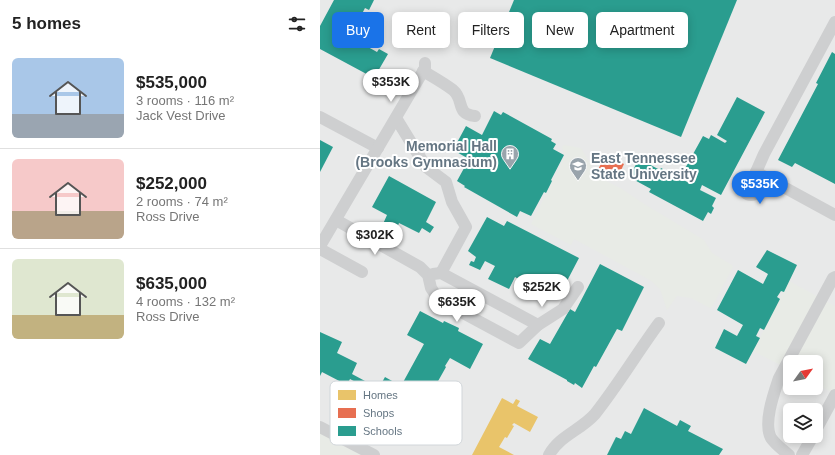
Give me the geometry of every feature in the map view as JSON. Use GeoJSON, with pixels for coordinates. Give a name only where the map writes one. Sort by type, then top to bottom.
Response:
{"type":"FeatureCollection","features":[{"type":"Feature","properties":{"kind":"street"},"geometry":{"type":"LineString","coordinates":[[834,28],[751,179],[835,214]]}},
{"type":"Feature","properties":{"kind":"street"},"geometry":{"type":"LineString","coordinates":[[362,272],[320,247],[396,118],[424,67],[454,90],[462,111],[467,115],[474,116]]}},
{"type":"Feature","properties":{"kind":"street"},"geometry":{"type":"LineString","coordinates":[[320,117],[378,148]]}},
{"type":"Feature","properties":{"kind":"street"},"geometry":{"type":"LineString","coordinates":[[396,118],[426,166],[446,182],[452,202],[466,227],[441,273]]}},
{"type":"Feature","properties":{"kind":"street"},"geometry":{"type":"LineString","coordinates":[[336,220],[420,268],[428,275],[431,288],[439,300],[519,342],[538,325],[563,309],[578,287]]}},
{"type":"Feature","properties":{"kind":"street"},"geometry":{"type":"LineString","coordinates":[[428,275],[441,273],[538,325]]}},
{"type":"Feature","properties":{"kind":"street"},"geometry":{"type":"LineString","coordinates":[[790,455],[777,445],[771,437],[768,426],[776,389],[779,378],[833,278],[835,277]]}},
{"type":"Feature","properties":{"kind":"street"},"geometry":{"type":"LineString","coordinates":[[549,455],[553,447],[560,440],[594,415],[659,323]]}},
{"type":"Feature","properties":{"kind":"street"},"geometry":{"type":"LineString","coordinates":[[823,417],[835,395]]}},
{"type":"Feature","properties":{"kind":"street"},"geometry":{"type":"LineString","coordinates":[[320,426],[330,431]]}},
{"type":"Feature","properties":{"kind":"street"},"geometry":{"type":"LineString","coordinates":[[802,455],[809,443]]}},
{"type":"Feature","properties":{"kind":"street"},"geometry":{"type":"LineString","coordinates":[[355,445],[374,455]]}},
{"type":"Feature","properties":{"kind":"shaded area","name":"East Tennessee State University"},"geometry":{"type":"Polygon","coordinates":[[[320,0],[835,0],[835,455],[320,455],[320,0]]]}},
{"type":"Feature","properties":{"kind":"shaded area"},"geometry":{"type":"Polygon","coordinates":[[[564,145],[581,148],[598,177],[622,189],[704,240],[712,253],[732,265],[733,267],[712,307],[710,308],[691,298],[677,296],[667,310],[660,289],[650,280],[574,239],[571,245],[531,224],[565,156],[562,147],[564,145]]]}},
{"type":"Feature","properties":{"kind":"shaded area"},"geometry":{"type":"Polygon","coordinates":[[[789,281],[835,306],[835,394],[823,388],[823,355],[783,355],[783,366],[753,351],[789,281]]]}},
{"type":"Feature","properties":{"kind":"shaded area"},"geometry":{"type":"Polygon","coordinates":[[[320,433],[330,438],[330,445],[343,445],[362,455],[320,455],[320,433]]]}},
{"type":"Feature","properties":{"kind":"building: Homes"},"geometry":{"type":"Polygon","coordinates":[[[502,398],[513,404],[516,399],[520,401],[517,406],[538,417],[530,432],[514,423],[512,425],[514,426],[507,438],[505,437],[499,447],[514,455],[472,455],[502,398]]]}},
{"type":"Feature","properties":{"kind":"building: Shops"},"geometry":{"type":"Polygon","coordinates":[[[606,155],[624,164],[616,181],[597,171],[606,155]]]}},
{"type":"Feature","properties":{"kind":"building: Schools"},"geometry":{"type":"Polygon","coordinates":[[[334,0],[374,0],[369,10],[365,8],[363,12],[332,12],[332,48],[370,48],[377,52],[379,49],[388,54],[374,78],[320,49],[320,26],[334,0]]]}},
{"type":"Feature","properties":{"kind":"building: Schools"},"geometry":{"type":"Polygon","coordinates":[[[514,0],[737,0],[681,137],[490,58],[494,48],[524,48],[524,12],[509,12],[514,0]]]}},
{"type":"Feature","properties":{"kind":"building: Schools"},"geometry":{"type":"Polygon","coordinates":[[[832,52],[835,54],[835,184],[795,163],[792,167],[778,160],[818,84],[816,83],[832,52]]]}},
{"type":"Feature","properties":{"kind":"building: Schools"},"geometry":{"type":"Polygon","coordinates":[[[737,97],[765,112],[721,195],[702,185],[700,190],[716,198],[712,206],[714,208],[711,214],[708,212],[703,221],[649,192],[651,189],[629,177],[639,159],[660,170],[661,168],[691,184],[693,180],[682,174],[703,136],[709,139],[711,135],[725,143],[727,141],[717,135],[737,97]]]}},
{"type":"Feature","properties":{"kind":"building: Schools","name":"Memorial Hall (Brooks Gymnasium)"},"geometry":{"type":"Polygon","coordinates":[[[494,111],[501,115],[503,112],[552,139],[551,141],[556,144],[553,149],[564,155],[546,193],[544,192],[531,216],[520,211],[517,217],[464,187],[465,186],[457,181],[469,159],[453,150],[466,126],[482,135],[494,111]]]}},
{"type":"Feature","properties":{"kind":"building: Schools"},"geometry":{"type":"Polygon","coordinates":[[[320,140],[333,147],[320,172],[320,140]]]}},
{"type":"Feature","properties":{"kind":"building: Schools"},"geometry":{"type":"Polygon","coordinates":[[[389,176],[436,202],[426,222],[434,227],[430,233],[422,228],[419,233],[399,223],[396,231],[383,224],[387,215],[372,207],[389,176]]]}},
{"type":"Feature","properties":{"kind":"building: Schools"},"geometry":{"type":"Polygon","coordinates":[[[487,217],[504,226],[507,221],[579,258],[557,300],[515,277],[509,289],[488,279],[495,266],[485,261],[480,270],[469,265],[471,261],[474,262],[476,257],[468,251],[487,217]]]}},
{"type":"Feature","properties":{"kind":"building: Schools"},"geometry":{"type":"Polygon","coordinates":[[[767,250],[797,265],[784,292],[781,291],[777,297],[780,299],[764,330],[760,328],[756,336],[760,338],[746,364],[715,348],[724,329],[737,336],[743,325],[717,310],[738,270],[763,284],[768,274],[756,267],[767,250]]]}},
{"type":"Feature","properties":{"kind":"building: Schools"},"geometry":{"type":"Polygon","coordinates":[[[600,264],[644,287],[622,331],[617,329],[596,367],[594,366],[582,388],[528,359],[540,339],[550,344],[570,309],[575,312],[600,264]]]}},
{"type":"Feature","properties":{"kind":"building: Schools"},"geometry":{"type":"Polygon","coordinates":[[[420,311],[443,323],[444,321],[459,328],[458,331],[483,344],[470,369],[450,358],[438,381],[404,381],[424,344],[407,335],[420,311]]]}},
{"type":"Feature","properties":{"kind":"building: Schools"},"geometry":{"type":"Polygon","coordinates":[[[320,332],[342,342],[337,353],[357,363],[352,374],[365,381],[354,381],[350,379],[349,381],[339,381],[322,372],[320,376],[320,332]]]}},
{"type":"Feature","properties":{"kind":"building: Schools"},"geometry":{"type":"Polygon","coordinates":[[[385,377],[392,381],[383,381],[385,377]]]}},
{"type":"Feature","properties":{"kind":"building: Schools"},"geometry":{"type":"Polygon","coordinates":[[[644,408],[677,426],[680,420],[691,426],[688,431],[723,449],[719,455],[607,455],[616,437],[621,439],[625,431],[631,434],[644,408]]]}},
{"type":"Feature","properties":{"kind":"place","name":"Memorial Hall (Brooks Gymnasium)"},"geometry":{"type":"Point","coordinates":[510,169]}},
{"type":"Feature","properties":{"kind":"place","name":"East Tennessee State University"},"geometry":{"type":"Point","coordinates":[578,181]}}]}
